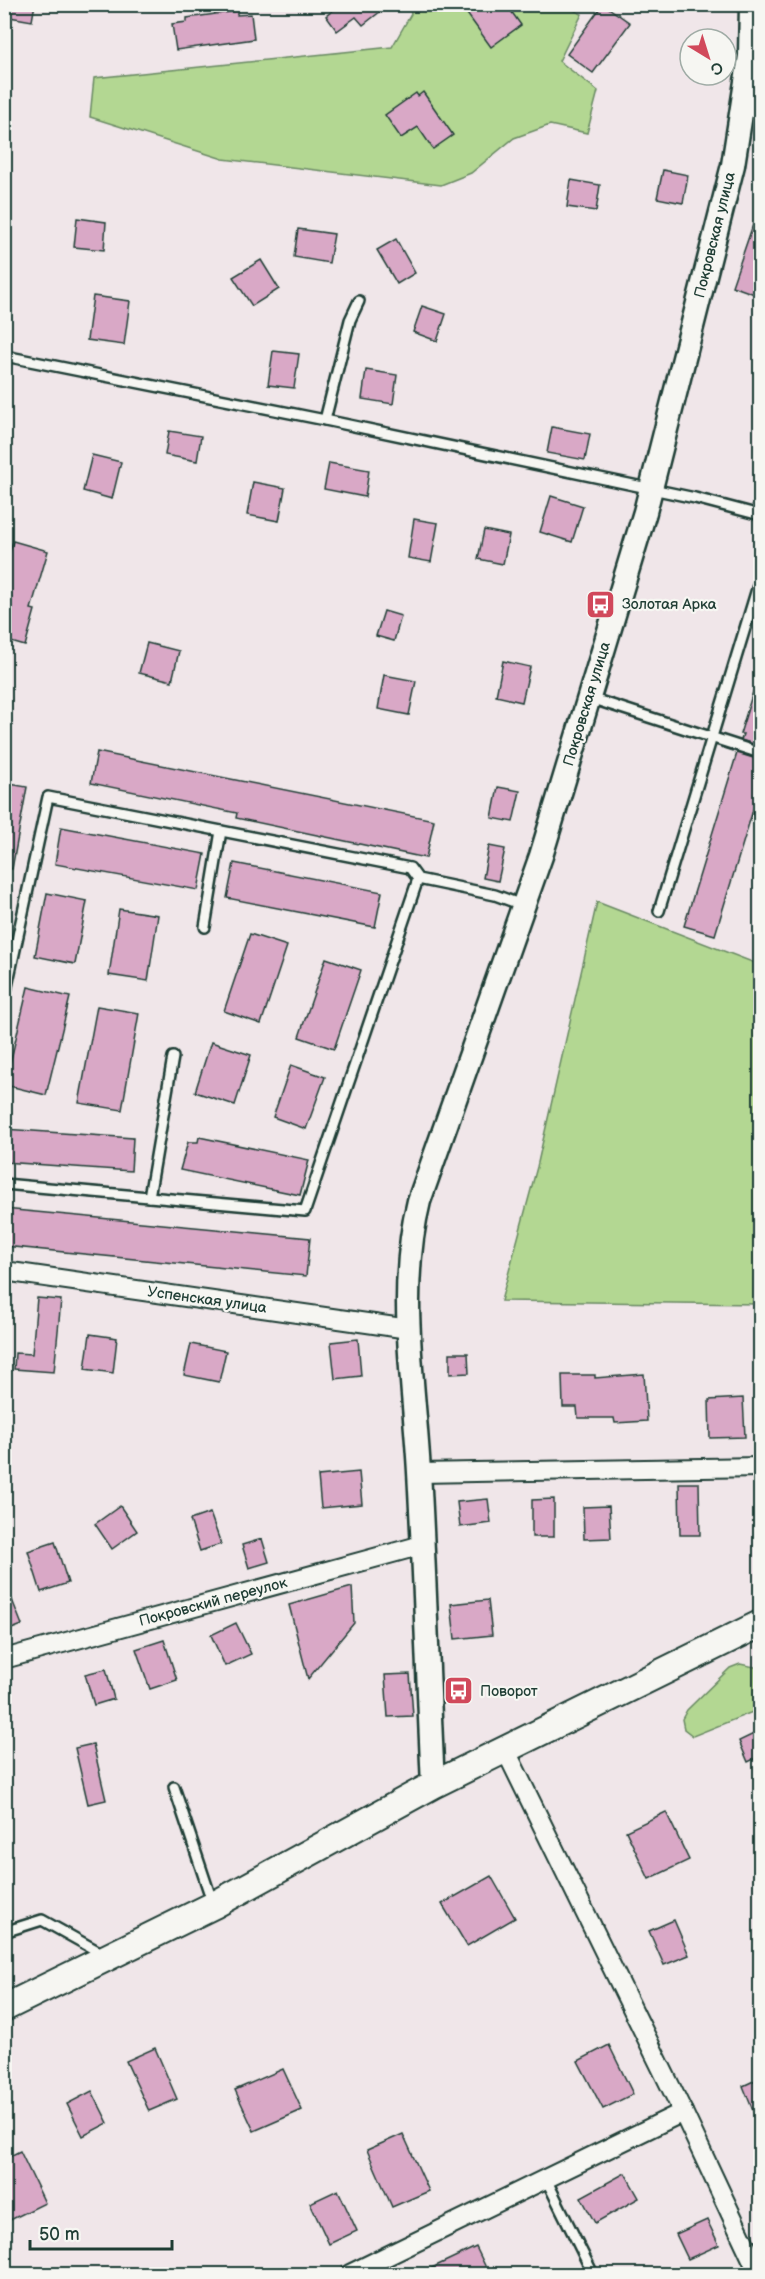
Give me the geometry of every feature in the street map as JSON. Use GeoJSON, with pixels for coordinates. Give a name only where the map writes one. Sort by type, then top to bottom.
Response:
{"type":"FeatureCollection","features":[{"type":"Feature","properties":{"kind":"main road"},"geometry":{"type":"LineString","coordinates":[[4,2008],[214,1905],[433,1785],[760,1624]]}},
{"type":"Feature","properties":{"kind":"street"},"geometry":{"type":"LineString","coordinates":[[737,4],[750,16]]}},
{"type":"Feature","properties":{"kind":"street","name":"Покровская улица"},"geometry":{"type":"LineString","coordinates":[[433,1785],[419,1473],[409,1329],[408,1259],[412,1229],[419,1201],[541,856],[590,698],[650,489],[733,165],[755,56],[750,16]]}},
{"type":"Feature","properties":{"kind":"street","name":"Успенская улица"},"geometry":{"type":"LineString","coordinates":[[4,1271],[409,1329]]}},
{"type":"Feature","properties":{"kind":"street"},"geometry":{"type":"LineString","coordinates":[[419,1473],[760,1467]]}},
{"type":"Feature","properties":{"kind":"street","name":"Покровский переулок"},"geometry":{"type":"LineString","coordinates":[[4,1659],[422,1545]]}},
{"type":"Feature","properties":{"kind":"street"},"geometry":{"type":"LineString","coordinates":[[505,1749],[683,2112],[759,2274]]}},
{"type":"Feature","properties":{"kind":"street"},"geometry":{"type":"LineString","coordinates":[[350,2274],[683,2112]]}},
{"type":"Feature","properties":{"kind":"lane"},"geometry":{"type":"LineString","coordinates":[[325,420],[350,320],[359,301]]}},
{"type":"Feature","properties":{"kind":"lane"},"geometry":{"type":"LineString","coordinates":[[10,357],[325,420],[650,489],[760,515]]}},
{"type":"Feature","properties":{"kind":"lane"},"geometry":{"type":"LineString","coordinates":[[659,911],[760,579]]}},
{"type":"Feature","properties":{"kind":"lane"},"geometry":{"type":"LineString","coordinates":[[590,698],[712,740],[760,753]]}},
{"type":"Feature","properties":{"kind":"lane"},"geometry":{"type":"LineString","coordinates":[[4,1000],[48,797],[410,868],[418,879],[495,895],[522,905]]}},
{"type":"Feature","properties":{"kind":"lane"},"geometry":{"type":"LineString","coordinates":[[205,927],[221,831]]}},
{"type":"Feature","properties":{"kind":"lane"},"geometry":{"type":"LineString","coordinates":[[4,1184],[305,1211],[418,879]]}},
{"type":"Feature","properties":{"kind":"lane"},"geometry":{"type":"LineString","coordinates":[[149,1197],[173,1057]]}},
{"type":"Feature","properties":{"kind":"lane"},"geometry":{"type":"LineString","coordinates":[[174,1787],[214,1905]]}},
{"type":"Feature","properties":{"kind":"lane"},"geometry":{"type":"LineString","coordinates":[[4,1932],[42,1920],[108,1957]]}},
{"type":"Feature","properties":{"kind":"lane"},"geometry":{"type":"LineString","coordinates":[[546,2179],[593,2274]]}},
{"type":"Feature","properties":{"kind":"green space"},"geometry":{"type":"Polygon","coordinates":[[[409,5],[563,5],[582,14],[559,61],[598,91],[587,133],[550,125],[514,138],[471,173],[441,185],[223,159],[90,117],[94,78],[392,47],[411,14],[409,5]]]}},
{"type":"Feature","properties":{"kind":"green space"},"geometry":{"type":"Polygon","coordinates":[[[597,902],[760,965],[760,1304],[501,1301],[537,1167],[597,902]]]}},
{"type":"Feature","properties":{"kind":"green space"},"geometry":{"type":"Polygon","coordinates":[[[740,1664],[760,1668],[760,1709],[693,1736],[684,1729],[682,1719],[687,1710],[730,1668],[740,1664]]]}},
{"type":"Feature","properties":{"kind":"building"},"geometry":{"type":"Polygon","coordinates":[[[4,4],[35,4],[32,21],[4,16],[4,4]]]}},
{"type":"Feature","properties":{"kind":"building"},"geometry":{"type":"Polygon","coordinates":[[[341,4],[390,4],[363,25],[356,17],[337,31],[326,16],[341,4]]]}},
{"type":"Feature","properties":{"kind":"building"},"geometry":{"type":"Polygon","coordinates":[[[460,4],[506,4],[521,25],[491,47],[460,4]]]}},
{"type":"Feature","properties":{"kind":"building"},"geometry":{"type":"Polygon","coordinates":[[[603,4],[630,23],[593,73],[567,54],[603,4]]]}},
{"type":"Feature","properties":{"kind":"building"},"geometry":{"type":"Polygon","coordinates":[[[237,11],[237,15],[251,14],[254,39],[176,50],[172,24],[187,22],[187,18],[237,11]]]}},
{"type":"Feature","properties":{"kind":"building"},"geometry":{"type":"Polygon","coordinates":[[[423,92],[453,135],[433,149],[418,127],[401,138],[385,115],[416,93],[418,96],[423,92]]]}},
{"type":"Feature","properties":{"kind":"building"},"geometry":{"type":"Polygon","coordinates":[[[663,170],[688,175],[683,203],[657,198],[663,170]]]}},
{"type":"Feature","properties":{"kind":"building"},"geometry":{"type":"Polygon","coordinates":[[[571,180],[600,185],[596,211],[567,207],[571,180]]]}},
{"type":"Feature","properties":{"kind":"building"},"geometry":{"type":"Polygon","coordinates":[[[758,210],[760,210],[760,296],[732,286],[758,210]]]}},
{"type":"Feature","properties":{"kind":"building"},"geometry":{"type":"Polygon","coordinates":[[[77,218],[106,222],[104,250],[74,247],[77,218]]]}},
{"type":"Feature","properties":{"kind":"building"},"geometry":{"type":"Polygon","coordinates":[[[298,229],[334,234],[329,263],[294,257],[298,229]]]}},
{"type":"Feature","properties":{"kind":"building"},"geometry":{"type":"Polygon","coordinates":[[[396,239],[415,273],[397,284],[377,250],[396,239]]]}},
{"type":"Feature","properties":{"kind":"building"},"geometry":{"type":"Polygon","coordinates":[[[261,260],[279,289],[252,306],[233,277],[261,260]]]}},
{"type":"Feature","properties":{"kind":"building"},"geometry":{"type":"Polygon","coordinates":[[[93,296],[130,301],[124,345],[87,340],[93,296]]]}},
{"type":"Feature","properties":{"kind":"building"},"geometry":{"type":"Polygon","coordinates":[[[422,306],[446,314],[437,341],[413,332],[422,306]]]}},
{"type":"Feature","properties":{"kind":"building"},"geometry":{"type":"Polygon","coordinates":[[[273,351],[299,354],[294,388],[268,385],[273,351]]]}},
{"type":"Feature","properties":{"kind":"building"},"geometry":{"type":"Polygon","coordinates":[[[366,370],[397,375],[393,404],[362,399],[366,370]]]}},
{"type":"Feature","properties":{"kind":"building"},"geometry":{"type":"Polygon","coordinates":[[[552,427],[590,434],[585,460],[547,453],[552,427]]]}},
{"type":"Feature","properties":{"kind":"building"},"geometry":{"type":"Polygon","coordinates":[[[169,431],[201,436],[197,461],[165,455],[169,431]]]}},
{"type":"Feature","properties":{"kind":"building"},"geometry":{"type":"Polygon","coordinates":[[[92,455],[121,462],[112,499],[83,491],[92,455]]]}},
{"type":"Feature","properties":{"kind":"building"},"geometry":{"type":"Polygon","coordinates":[[[329,463],[369,470],[365,497],[324,489],[329,463]]]}},
{"type":"Feature","properties":{"kind":"building"},"geometry":{"type":"Polygon","coordinates":[[[253,482],[285,488],[279,521],[247,515],[253,482]]]}},
{"type":"Feature","properties":{"kind":"building"},"geometry":{"type":"Polygon","coordinates":[[[551,496],[583,506],[572,542],[540,532],[551,496]]]}},
{"type":"Feature","properties":{"kind":"building"},"geometry":{"type":"Polygon","coordinates":[[[414,519],[438,523],[431,562],[408,558],[414,519]]]}},
{"type":"Feature","properties":{"kind":"building"},"geometry":{"type":"Polygon","coordinates":[[[484,530],[509,535],[503,564],[478,559],[484,530]]]}},
{"type":"Feature","properties":{"kind":"building"},"geometry":{"type":"Polygon","coordinates":[[[13,541],[48,551],[31,609],[35,610],[25,646],[4,640],[4,571],[13,541]]]}},
{"type":"Feature","properties":{"kind":"building"},"geometry":{"type":"Polygon","coordinates":[[[384,611],[401,616],[394,641],[376,636],[384,611]]]}},
{"type":"Feature","properties":{"kind":"building"},"geometry":{"type":"Polygon","coordinates":[[[147,643],[179,651],[172,681],[139,673],[147,643]]]}},
{"type":"Feature","properties":{"kind":"building"},"geometry":{"type":"Polygon","coordinates":[[[503,661],[530,667],[522,702],[496,696],[503,661]]]}},
{"type":"Feature","properties":{"kind":"building"},"geometry":{"type":"Polygon","coordinates":[[[384,675],[416,681],[409,715],[378,709],[384,675]]]}},
{"type":"Feature","properties":{"kind":"building"},"geometry":{"type":"Polygon","coordinates":[[[757,679],[760,680],[760,746],[741,740],[743,734],[740,734],[757,679]]]}},
{"type":"Feature","properties":{"kind":"building"},"geometry":{"type":"Polygon","coordinates":[[[97,752],[434,820],[426,858],[236,818],[237,813],[91,783],[97,752]]]}},
{"type":"Feature","properties":{"kind":"building"},"geometry":{"type":"Polygon","coordinates":[[[737,753],[760,760],[760,787],[715,935],[684,926],[737,753]]]}},
{"type":"Feature","properties":{"kind":"building"},"geometry":{"type":"Polygon","coordinates":[[[4,783],[27,787],[12,869],[4,869],[4,783]]]}},
{"type":"Feature","properties":{"kind":"building"},"geometry":{"type":"Polygon","coordinates":[[[498,787],[520,791],[513,822],[492,818],[498,787]]]}},
{"type":"Feature","properties":{"kind":"building"},"geometry":{"type":"Polygon","coordinates":[[[61,827],[205,854],[198,890],[55,864],[61,827]]]}},
{"type":"Feature","properties":{"kind":"building"},"geometry":{"type":"Polygon","coordinates":[[[489,846],[505,849],[498,881],[483,878],[489,846]]]}},
{"type":"Feature","properties":{"kind":"building"},"geometry":{"type":"Polygon","coordinates":[[[234,863],[382,892],[375,927],[227,898],[234,863]]]}},
{"type":"Feature","properties":{"kind":"building"},"geometry":{"type":"Polygon","coordinates":[[[47,893],[87,901],[75,964],[35,956],[47,893]]]}},
{"type":"Feature","properties":{"kind":"building"},"geometry":{"type":"Polygon","coordinates":[[[119,909],[158,915],[148,981],[109,975],[119,909]]]}},
{"type":"Feature","properties":{"kind":"building"},"geometry":{"type":"Polygon","coordinates":[[[250,934],[287,946],[261,1024],[224,1011],[250,934]]]}},
{"type":"Feature","properties":{"kind":"building"},"geometry":{"type":"Polygon","coordinates":[[[326,958],[361,970],[334,1049],[299,1037],[326,958]]]}},
{"type":"Feature","properties":{"kind":"building"},"geometry":{"type":"Polygon","coordinates":[[[28,987],[70,997],[46,1095],[5,1085],[28,987]]]}},
{"type":"Feature","properties":{"kind":"building"},"geometry":{"type":"Polygon","coordinates":[[[97,1006],[139,1013],[122,1110],[79,1103],[97,1006]]]}},
{"type":"Feature","properties":{"kind":"building"},"geometry":{"type":"Polygon","coordinates":[[[211,1042],[251,1055],[235,1105],[195,1092],[211,1042]]]}},
{"type":"Feature","properties":{"kind":"building"},"geometry":{"type":"Polygon","coordinates":[[[291,1065],[325,1077],[306,1129],[273,1117],[291,1065]]]}},
{"type":"Feature","properties":{"kind":"building"},"geometry":{"type":"Polygon","coordinates":[[[4,1129],[133,1138],[131,1171],[4,1162],[4,1129]]]}},
{"type":"Feature","properties":{"kind":"building"},"geometry":{"type":"Polygon","coordinates":[[[199,1137],[309,1160],[300,1195],[180,1170],[188,1142],[198,1142],[199,1137]]]}},
{"type":"Feature","properties":{"kind":"building"},"geometry":{"type":"Polygon","coordinates":[[[4,1209],[310,1238],[306,1276],[4,1246],[4,1209]]]}},
{"type":"Feature","properties":{"kind":"building"},"geometry":{"type":"Polygon","coordinates":[[[37,1298],[61,1300],[54,1372],[14,1369],[15,1353],[32,1354],[37,1298]]]}},
{"type":"Feature","properties":{"kind":"building"},"geometry":{"type":"Polygon","coordinates":[[[90,1334],[117,1338],[113,1373],[85,1369],[90,1334]]]}},
{"type":"Feature","properties":{"kind":"building"},"geometry":{"type":"Polygon","coordinates":[[[358,1339],[361,1376],[335,1379],[331,1342],[358,1339]]]}},
{"type":"Feature","properties":{"kind":"building"},"geometry":{"type":"Polygon","coordinates":[[[191,1344],[226,1351],[219,1382],[184,1375],[191,1344]]]}},
{"type":"Feature","properties":{"kind":"building"},"geometry":{"type":"Polygon","coordinates":[[[450,1353],[468,1353],[469,1373],[450,1374],[450,1353]]]}},
{"type":"Feature","properties":{"kind":"building"},"geometry":{"type":"Polygon","coordinates":[[[644,1374],[647,1421],[615,1423],[614,1418],[578,1418],[577,1407],[563,1407],[562,1375],[595,1375],[595,1378],[644,1374]]]}},
{"type":"Feature","properties":{"kind":"building"},"geometry":{"type":"Polygon","coordinates":[[[743,1398],[745,1437],[710,1438],[709,1400],[743,1398]]]}},
{"type":"Feature","properties":{"kind":"building"},"geometry":{"type":"Polygon","coordinates":[[[359,1472],[362,1504],[321,1508],[318,1476],[359,1472]]]}},
{"type":"Feature","properties":{"kind":"building"},"geometry":{"type":"Polygon","coordinates":[[[679,1483],[699,1483],[700,1535],[680,1535],[679,1483]]]}},
{"type":"Feature","properties":{"kind":"building"},"geometry":{"type":"Polygon","coordinates":[[[488,1499],[491,1523],[460,1527],[457,1502],[488,1499]]]}},
{"type":"Feature","properties":{"kind":"building"},"geometry":{"type":"Polygon","coordinates":[[[554,1499],[554,1537],[532,1537],[532,1500],[554,1499]]]}},
{"type":"Feature","properties":{"kind":"building"},"geometry":{"type":"Polygon","coordinates":[[[120,1506],[137,1531],[112,1549],[95,1524],[120,1506]]]}},
{"type":"Feature","properties":{"kind":"building"},"geometry":{"type":"Polygon","coordinates":[[[609,1506],[611,1538],[584,1539],[583,1507],[609,1506]]]}},
{"type":"Feature","properties":{"kind":"building"},"geometry":{"type":"Polygon","coordinates":[[[210,1513],[221,1544],[200,1551],[190,1520],[210,1513]]]}},
{"type":"Feature","properties":{"kind":"building"},"geometry":{"type":"Polygon","coordinates":[[[262,1539],[269,1562],[249,1568],[242,1545],[262,1539]]]}},
{"type":"Feature","properties":{"kind":"building"},"geometry":{"type":"Polygon","coordinates":[[[55,1542],[68,1583],[41,1592],[28,1551],[55,1542]]]}},
{"type":"Feature","properties":{"kind":"building"},"geometry":{"type":"Polygon","coordinates":[[[4,1583],[22,1625],[4,1632],[4,1583]]]}},
{"type":"Feature","properties":{"kind":"building"},"geometry":{"type":"Polygon","coordinates":[[[352,1587],[354,1623],[308,1679],[289,1605],[352,1587]]]}},
{"type":"Feature","properties":{"kind":"building"},"geometry":{"type":"Polygon","coordinates":[[[488,1600],[492,1635],[455,1639],[451,1604],[488,1600]]]}},
{"type":"Feature","properties":{"kind":"building"},"geometry":{"type":"Polygon","coordinates":[[[236,1623],[251,1654],[225,1666],[211,1635],[236,1623]]]}},
{"type":"Feature","properties":{"kind":"building"},"geometry":{"type":"Polygon","coordinates":[[[164,1640],[177,1680],[150,1689],[136,1649],[164,1640]]]}},
{"type":"Feature","properties":{"kind":"building"},"geometry":{"type":"Polygon","coordinates":[[[106,1669],[114,1699],[94,1705],[85,1674],[106,1669]]]}},
{"type":"Feature","properties":{"kind":"building"},"geometry":{"type":"Polygon","coordinates":[[[410,1674],[413,1716],[388,1717],[385,1675],[410,1674]]]}},
{"type":"Feature","properties":{"kind":"building"},"geometry":{"type":"Polygon","coordinates":[[[760,1731],[760,1756],[748,1762],[739,1741],[760,1731]]]}},
{"type":"Feature","properties":{"kind":"building"},"geometry":{"type":"Polygon","coordinates":[[[93,1744],[106,1800],[88,1804],[75,1748],[93,1744]]]}},
{"type":"Feature","properties":{"kind":"building"},"geometry":{"type":"Polygon","coordinates":[[[666,1812],[689,1860],[649,1879],[626,1831],[666,1812]]]}},
{"type":"Feature","properties":{"kind":"building"},"geometry":{"type":"Polygon","coordinates":[[[491,1876],[515,1918],[467,1946],[442,1904],[491,1876]]]}},
{"type":"Feature","properties":{"kind":"building"},"geometry":{"type":"Polygon","coordinates":[[[674,1920],[689,1955],[664,1965],[649,1931],[674,1920]]]}},
{"type":"Feature","properties":{"kind":"building"},"geometry":{"type":"Polygon","coordinates":[[[609,2045],[633,2094],[603,2109],[578,2061],[609,2045]]]}},
{"type":"Feature","properties":{"kind":"building"},"geometry":{"type":"Polygon","coordinates":[[[155,2048],[177,2099],[149,2111],[126,2061],[155,2048]]]}},
{"type":"Feature","properties":{"kind":"building"},"geometry":{"type":"Polygon","coordinates":[[[283,2069],[302,2110],[254,2131],[235,2090],[283,2069]]]}},
{"type":"Feature","properties":{"kind":"building"},"geometry":{"type":"Polygon","coordinates":[[[760,2078],[760,2128],[743,2086],[760,2078]]]}},
{"type":"Feature","properties":{"kind":"building"},"geometry":{"type":"Polygon","coordinates":[[[92,2091],[108,2123],[83,2136],[67,2104],[92,2091]]]}},
{"type":"Feature","properties":{"kind":"building"},"geometry":{"type":"Polygon","coordinates":[[[403,2134],[429,2191],[392,2207],[367,2150],[403,2134]]]}},
{"type":"Feature","properties":{"kind":"building"},"geometry":{"type":"Polygon","coordinates":[[[20,2151],[45,2203],[4,2223],[4,2159],[20,2151]]]}},
{"type":"Feature","properties":{"kind":"building"},"geometry":{"type":"Polygon","coordinates":[[[625,2173],[639,2198],[595,2223],[581,2197],[625,2173]]]}},
{"type":"Feature","properties":{"kind":"building"},"geometry":{"type":"Polygon","coordinates":[[[338,2190],[357,2231],[329,2244],[310,2203],[338,2190]]]}},
{"type":"Feature","properties":{"kind":"building"},"geometry":{"type":"Polygon","coordinates":[[[707,2220],[719,2245],[688,2259],[676,2234],[707,2220]]]}},
{"type":"Feature","properties":{"kind":"building"},"geometry":{"type":"Polygon","coordinates":[[[476,2247],[489,2274],[419,2274],[476,2247]]]}},
{"type":"Feature","properties":{"kind":"place","name":"Золотая Арка"},"geometry":{"type":"Point","coordinates":[601,604]}},
{"type":"Feature","properties":{"kind":"place","name":"Поворот"},"geometry":{"type":"Point","coordinates":[459,1691]}}]}
